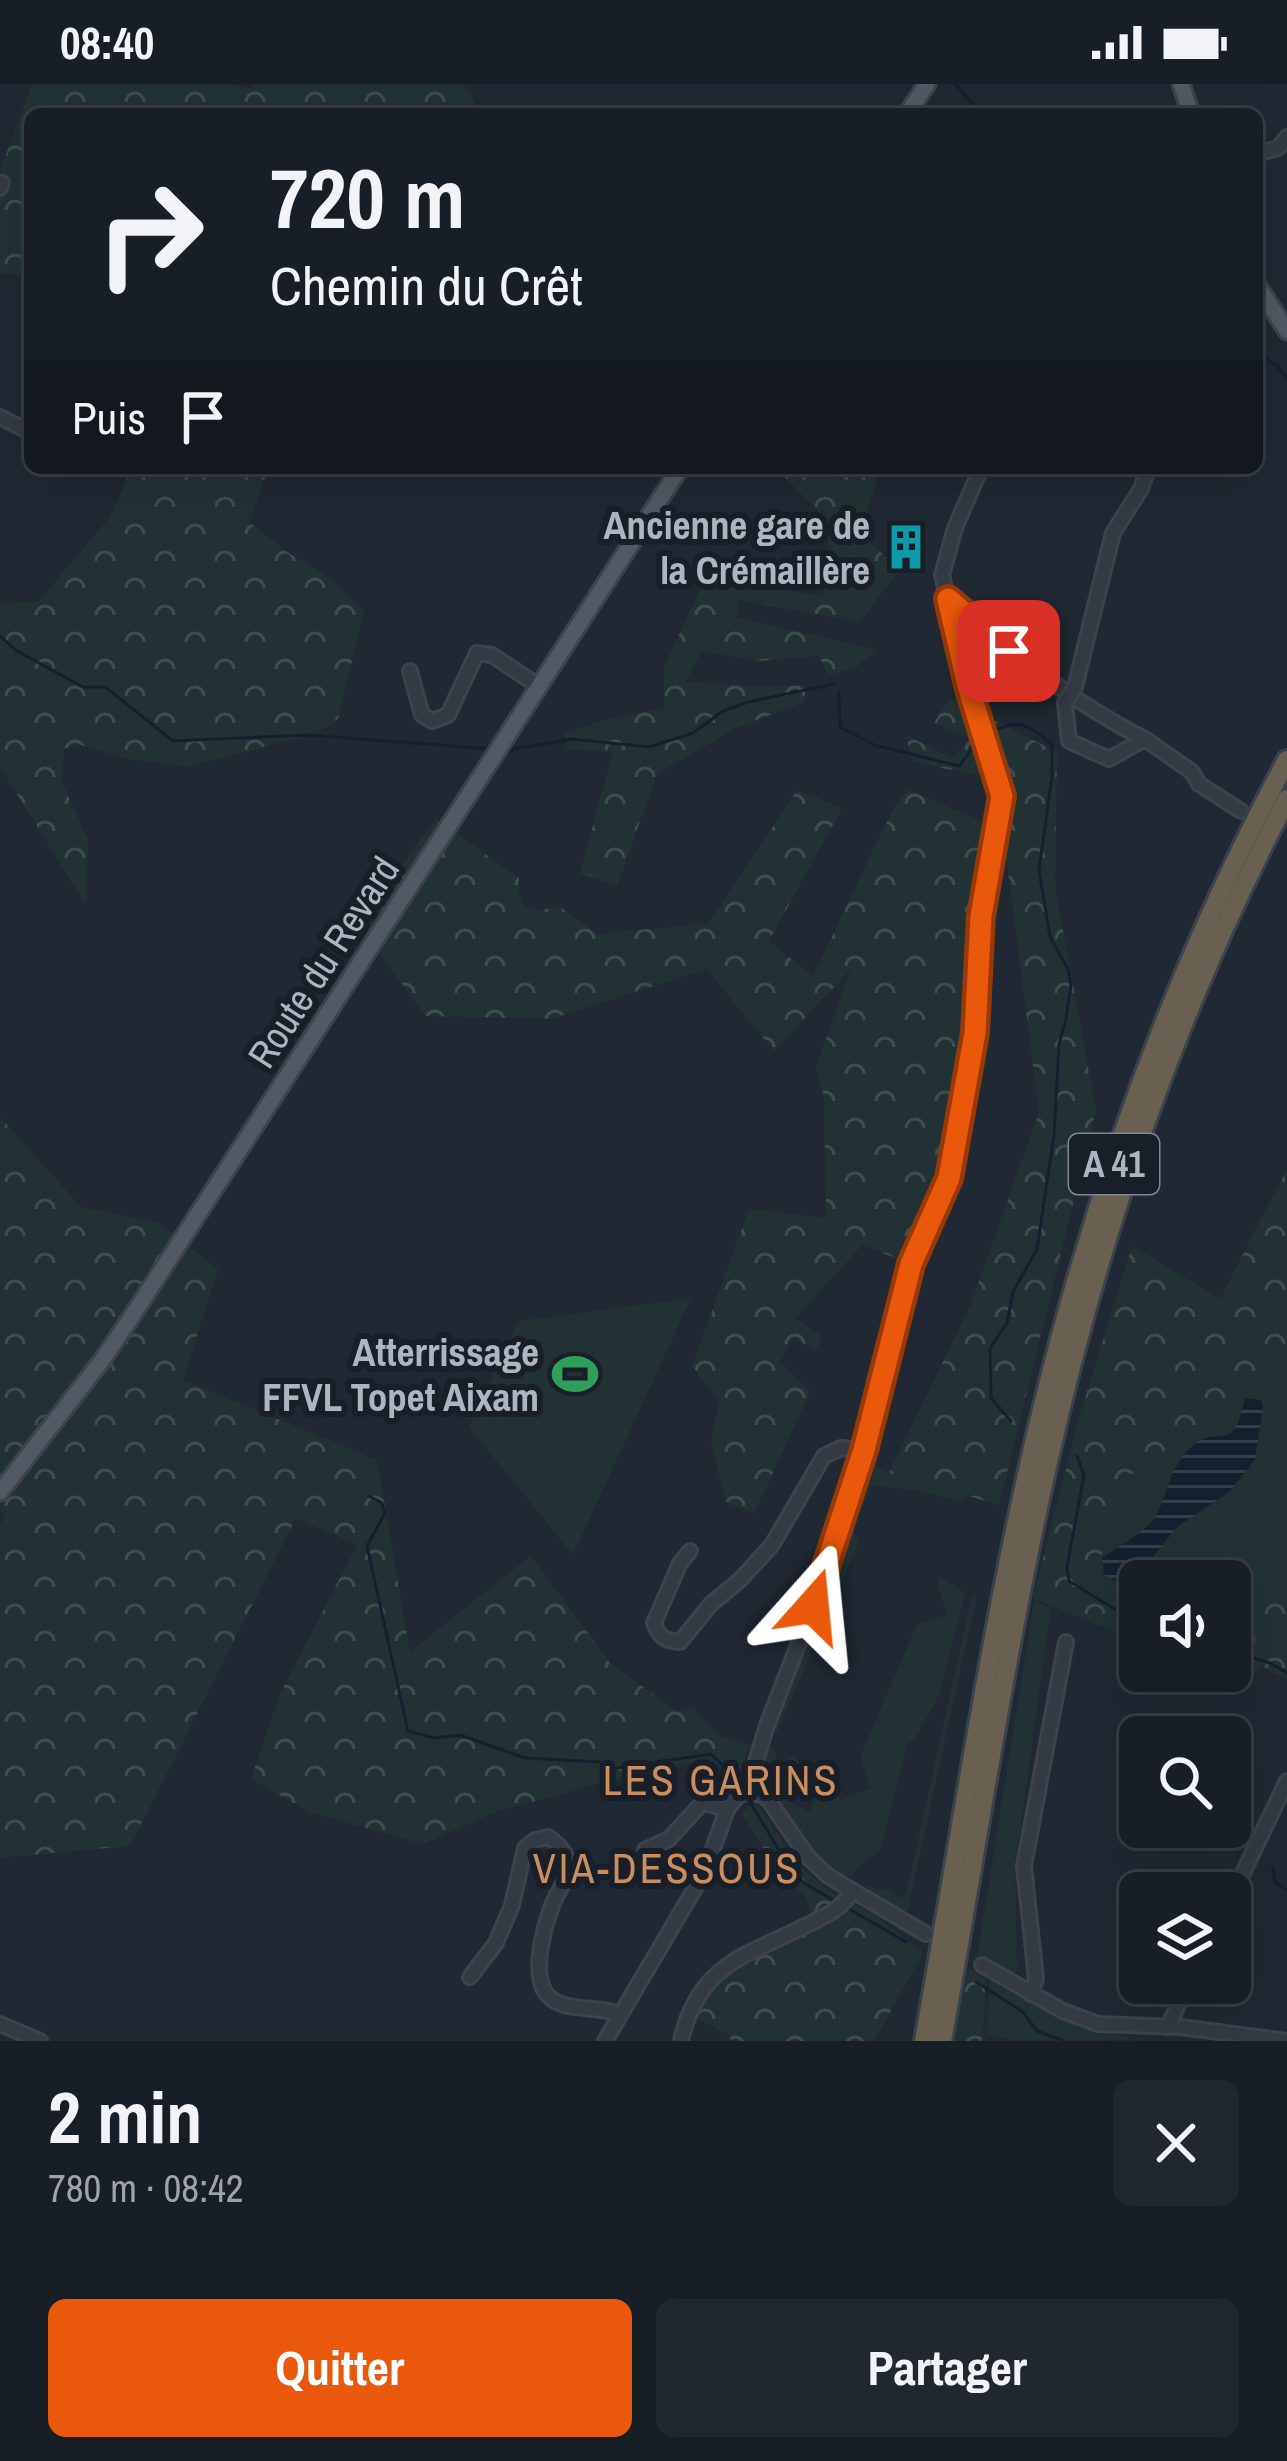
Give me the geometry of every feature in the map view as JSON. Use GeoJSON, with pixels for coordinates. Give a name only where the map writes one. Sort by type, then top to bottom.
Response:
{"type":"FeatureCollection","features":[{"type":"Feature","properties":{"kind":"highway","name":"A 41"},"geometry":{"type":"LineString","coordinates":[[924,2041],[1003,1590],[1058,1348],[1105,1192],[1172,1006],[1287,760]]}},
{"type":"Feature","properties":{"kind":"highway","name":"A 41"},"geometry":{"type":"LineString","coordinates":[[942,2041],[1028,1552],[1078,1345],[1113,1225],[1170,1064],[1233,911],[1287,799]]}},
{"type":"Feature","properties":{"kind":"main road"},"geometry":{"type":"LineString","coordinates":[[1263,294],[1287,331]]}},
{"type":"Feature","properties":{"kind":"main road"},"geometry":{"type":"LineString","coordinates":[[1271,307],[1287,343]]}},
{"type":"Feature","properties":{"kind":"main road","name":"Route du Revard"},"geometry":{"type":"LineString","coordinates":[[2,1487],[139,1307],[676,474]]}},
{"type":"Feature","properties":{"kind":"street"},"geometry":{"type":"LineString","coordinates":[[1263,153],[1287,137]]}},
{"type":"Feature","properties":{"kind":"street"},"geometry":{"type":"LineString","coordinates":[[751,1791],[766,1728],[813,1606],[864,1450],[911,1264],[949,1178],[975,1033],[981,916],[1002,796],[969,689],[943,575],[955,528],[978,474]]}},
{"type":"Feature","properties":{"kind":"street"},"geometry":{"type":"LineString","coordinates":[[1145,739],[1109,759],[1069,741],[1065,703],[1075,687],[1113,533],[1142,489],[1146,474]]}},
{"type":"Feature","properties":{"kind":"street"},"geometry":{"type":"LineString","coordinates":[[948,599],[1009,651],[1145,739],[1241,811]]}},
{"type":"Feature","properties":{"kind":"street"},"geometry":{"type":"LineString","coordinates":[[410,670],[422,715],[432,722],[448,715],[477,652],[492,655],[540,687]]}},
{"type":"Feature","properties":{"kind":"street"},"geometry":{"type":"LineString","coordinates":[[691,1551],[680,1563],[654,1622],[658,1635],[668,1641],[680,1642],[711,1604],[772,1545],[824,1456],[841,1448],[864,1450]]}},
{"type":"Feature","properties":{"kind":"street"},"geometry":{"type":"LineString","coordinates":[[1031,1994],[1036,1979],[1024,1866],[1066,1642]]}},
{"type":"Feature","properties":{"kind":"street"},"geometry":{"type":"LineString","coordinates":[[1243,1872],[1287,1781]]}},
{"type":"Feature","properties":{"kind":"street"},"geometry":{"type":"LineString","coordinates":[[605,2041],[704,1873],[728,1810],[736,1797],[751,1791],[767,1798],[845,1901],[926,1934]]}},
{"type":"Feature","properties":{"kind":"street"},"geometry":{"type":"LineString","coordinates":[[645,1850],[669,1839],[703,1802],[728,1810]]}},
{"type":"Feature","properties":{"kind":"street"},"geometry":{"type":"LineString","coordinates":[[470,1977],[496,1943],[512,1905],[525,1848],[548,1837],[566,1854],[568,1867],[546,1928],[539,1974],[542,1990],[551,2000],[620,2015]]}},
{"type":"Feature","properties":{"kind":"street"},"geometry":{"type":"LineString","coordinates":[[681,2041],[691,2008],[723,1966],[845,1901]]}},
{"type":"Feature","properties":{"kind":"street"},"geometry":{"type":"LineString","coordinates":[[1016,1985],[1034,1959]]}},
{"type":"Feature","properties":{"kind":"street"},"geometry":{"type":"LineString","coordinates":[[982,1965],[1081,2020],[1140,2034],[1168,2026],[1287,2041]]}},
{"type":"Feature","properties":{"kind":"street"},"geometry":{"type":"LineString","coordinates":[[1168,2026],[1178,2004]]}},
{"type":"Feature","properties":{"kind":"street"},"geometry":{"type":"LineString","coordinates":[[0,2024],[40,2041]]}},
{"type":"Feature","properties":{"kind":"green space"},"geometry":{"type":"Polygon","coordinates":[[[32,84],[226,84],[253,89],[255,84],[464,84],[478,108],[24,108],[24,275],[0,273],[0,171],[32,84]]]}},
{"type":"Feature","properties":{"kind":"green space"},"geometry":{"type":"Polygon","coordinates":[[[129,474],[266,474],[250,523],[330,578],[364,611],[338,719],[315,734],[186,767],[130,759],[77,744],[64,749],[62,782],[88,840],[86,905],[0,767],[0,604],[39,601],[109,518],[129,474]]]}},
{"type":"Feature","properties":{"kind":"green space"},"geometry":{"type":"Polygon","coordinates":[[[782,474],[835,474],[841,479],[842,474],[878,474],[861,535],[900,569],[860,622],[739,600],[736,617],[877,650],[856,667],[828,675],[819,656],[759,661],[701,651],[686,682],[806,685],[804,702],[736,728],[657,774],[617,886],[580,873],[613,752],[567,749],[565,733],[664,708],[664,667],[705,579],[823,596],[830,531],[818,511],[782,474]]]}},
{"type":"Feature","properties":{"kind":"green space"},"geometry":{"type":"Polygon","coordinates":[[[950,698],[1057,752],[1055,887],[1096,1110],[999,1505],[889,1473],[971,1304],[1039,1112],[1002,824],[1009,797],[1002,780],[912,762],[906,735],[952,758],[971,738],[934,723],[950,698]]]}},
{"type":"Feature","properties":{"kind":"green space"},"geometry":{"type":"Polygon","coordinates":[[[797,790],[842,808],[769,941],[813,976],[892,811],[908,790],[984,822],[970,1057],[949,1177],[911,1264],[862,1245],[795,1318],[822,1337],[816,1350],[792,1338],[780,1362],[810,1392],[754,1514],[726,1502],[711,1444],[719,1401],[692,1366],[749,1209],[826,1218],[824,1098],[816,1066],[852,968],[774,1051],[707,969],[551,1019],[426,1016],[357,924],[436,819],[519,878],[525,907],[560,907],[597,934],[709,923],[797,790]]]}},
{"type":"Feature","properties":{"kind":"green space"},"geometry":{"type":"Polygon","coordinates":[[[0,1117],[81,1207],[159,1223],[218,1269],[183,1380],[377,1460],[410,1652],[531,1556],[610,1663],[677,1711],[692,1707],[722,1737],[750,1746],[737,1777],[708,1759],[632,1775],[501,1810],[423,1844],[309,1812],[251,1779],[280,1694],[357,1545],[296,1518],[130,1846],[0,1858],[0,1525],[6,1514],[0,1511],[0,1117]]]}},
{"type":"Feature","properties":{"kind":"green space"},"geometry":{"type":"Polygon","coordinates":[[[1287,1169],[1287,1357],[1245,1376],[1228,1424],[1184,1447],[1167,1445],[1154,1472],[1130,1474],[1112,1483],[1105,1543],[1093,1582],[1110,1600],[1119,1602],[1119,1634],[1033,1598],[1078,1421],[1132,1246],[1220,1299],[1287,1169]]]}},
{"type":"Feature","properties":{"kind":"green space","name":"Atterrissage FFVL Topet Aixam"},"geometry":{"type":"Polygon","coordinates":[[[691,1298],[573,1555],[469,1427],[518,1321],[691,1298]]]}},
{"type":"Feature","properties":{"kind":"green space"},"geometry":{"type":"Polygon","coordinates":[[[1287,1357],[1287,1602],[1257,1591],[1251,1608],[1251,1560],[1119,1560],[1119,1602],[1110,1600],[1092,1582],[1105,1543],[1112,1482],[1130,1474],[1154,1472],[1167,1445],[1228,1424],[1245,1376],[1287,1357]]]}},
{"type":"Feature","properties":{"kind":"green space"},"geometry":{"type":"Polygon","coordinates":[[[869,1464],[970,1495],[960,1501],[872,1485],[853,1528],[859,1542],[777,1732],[772,1730],[869,1464]]]}},
{"type":"Feature","properties":{"kind":"green space"},"geometry":{"type":"Polygon","coordinates":[[[940,1578],[959,1587],[965,1596],[939,1695],[914,1741],[908,1743],[880,1851],[852,1876],[839,1873],[813,1852],[760,1778],[765,1750],[774,1746],[780,1783],[789,1801],[809,1812],[815,1798],[805,1795],[786,1760],[796,1755],[808,1785],[823,1780],[834,1783],[840,1800],[871,1788],[860,1757],[917,1625],[947,1614],[937,1585],[940,1578]]]}},
{"type":"Feature","properties":{"kind":"green space"},"geometry":{"type":"Polygon","coordinates":[[[1257,1591],[1287,1602],[1287,1679],[1261,1667],[1251,1678],[1251,1608],[1257,1591]]]}},
{"type":"Feature","properties":{"kind":"green space"},"geometry":{"type":"Polygon","coordinates":[[[973,1593],[977,1594],[907,1912],[867,1890],[868,1886],[890,1889],[898,1898],[906,1895],[973,1593]]]}},
{"type":"Feature","properties":{"kind":"green space"},"geometry":{"type":"Polygon","coordinates":[[[1034,1602],[1051,1607],[1015,1868],[1017,1970],[1011,1975],[977,1957],[1034,1602]]]}},
{"type":"Feature","properties":{"kind":"green space"},"geometry":{"type":"Polygon","coordinates":[[[756,1801],[797,1865],[836,1896],[874,1914],[923,1953],[874,2041],[730,2041],[731,2036],[695,2017],[689,2041],[679,2041],[712,1975],[732,1950],[813,1917],[805,1896],[773,1864],[742,1813],[756,1801]]]}},
{"type":"Feature","properties":{"kind":"green space"},"geometry":{"type":"Polygon","coordinates":[[[968,1968],[986,1980],[982,2041],[953,2041],[968,1968]]]}},
{"type":"Feature","properties":{"kind":"green space"},"geometry":{"type":"Polygon","coordinates":[[[990,1981],[1066,2021],[1135,2040],[1015,2041],[987,2033],[990,1981]]]}},
{"type":"Feature","properties":{"kind":"water"},"geometry":{"type":"Polygon","coordinates":[[[1245,1398],[1261,1400],[1255,1460],[1229,1492],[1177,1527],[1150,1560],[1119,1560],[1119,1582],[1104,1575],[1102,1558],[1151,1523],[1189,1449],[1209,1437],[1230,1434],[1245,1398]]]}},
{"type":"Feature","properties":{"kind":"waterway"},"geometry":{"type":"LineString","coordinates":[[955,84],[977,108]]}},
{"type":"Feature","properties":{"kind":"waterway"},"geometry":{"type":"LineString","coordinates":[[1263,357],[1287,378]]}},
{"type":"Feature","properties":{"kind":"waterway"},"geometry":{"type":"LineString","coordinates":[[0,636],[17,651],[83,687],[105,687],[173,741],[307,735],[492,749]]}},
{"type":"Feature","properties":{"kind":"waterway"},"geometry":{"type":"LineString","coordinates":[[506,754],[572,739],[649,747],[693,733],[723,711],[748,702],[834,684]]}},
{"type":"Feature","properties":{"kind":"waterway"},"geometry":{"type":"LineString","coordinates":[[839,692],[840,727],[874,745],[959,766],[977,742]]}},
{"type":"Feature","properties":{"kind":"waterway"},"geometry":{"type":"LineString","coordinates":[[990,733],[1022,725],[1052,744],[1039,870],[1050,937],[1068,969],[1071,985],[1059,1044],[1054,1135],[1037,1249],[1013,1292],[1007,1323],[990,1348],[991,1398],[1011,1421]]}},
{"type":"Feature","properties":{"kind":"waterway"},"geometry":{"type":"LineString","coordinates":[[1077,1456],[1084,1475],[1067,1567],[1069,1581],[1119,1612]]}},
{"type":"Feature","properties":{"kind":"waterway"},"geometry":{"type":"LineString","coordinates":[[369,1496],[382,1503],[385,1513],[367,1546],[408,1731],[434,1738],[460,1735],[525,1758],[600,1762],[616,1768],[711,1754],[738,1780]]}},
{"type":"Feature","properties":{"kind":"waterway"},"geometry":{"type":"LineString","coordinates":[[1251,1657],[1287,1673]]}},
{"type":"Feature","properties":{"kind":"waterway"},"geometry":{"type":"LineString","coordinates":[[750,1802],[804,1883],[838,1903]]}},
{"type":"Feature","properties":{"kind":"waterway"},"geometry":{"type":"LineString","coordinates":[[1273,1868],[1275,1882],[1287,1890]]}},
{"type":"Feature","properties":{"kind":"waterway"},"geometry":{"type":"LineString","coordinates":[[846,1907],[906,1942]]}},
{"type":"Feature","properties":{"kind":"waterway"},"geometry":{"type":"LineString","coordinates":[[976,1982],[1023,2012],[1037,2031],[1065,2041]]}},
{"type":"Feature","properties":{"kind":"place","name":"Ancienne gare de la Crémaillère"},"geometry":{"type":"Point","coordinates":[906,547]}},
{"type":"Feature","properties":{"kind":"place","name":"Atterrissage FFVL Topet Aixam"},"geometry":{"type":"Point","coordinates":[575,1374]}},
{"type":"Feature","properties":{"kind":"district","name":"LES GARINS"},"geometry":{"type":"Point","coordinates":[721,1780]}},
{"type":"Feature","properties":{"kind":"district","name":"VIA-DESSOUS"},"geometry":{"type":"Point","coordinates":[667,1868]}},
{"type":"Feature","properties":{"kind":"route"},"geometry":{"type":"LineString","coordinates":[[813,1606],[864,1450],[911,1264],[949,1178],[975,1033],[981,916],[1002,796],[948,599],[1009,651]]}}]}
